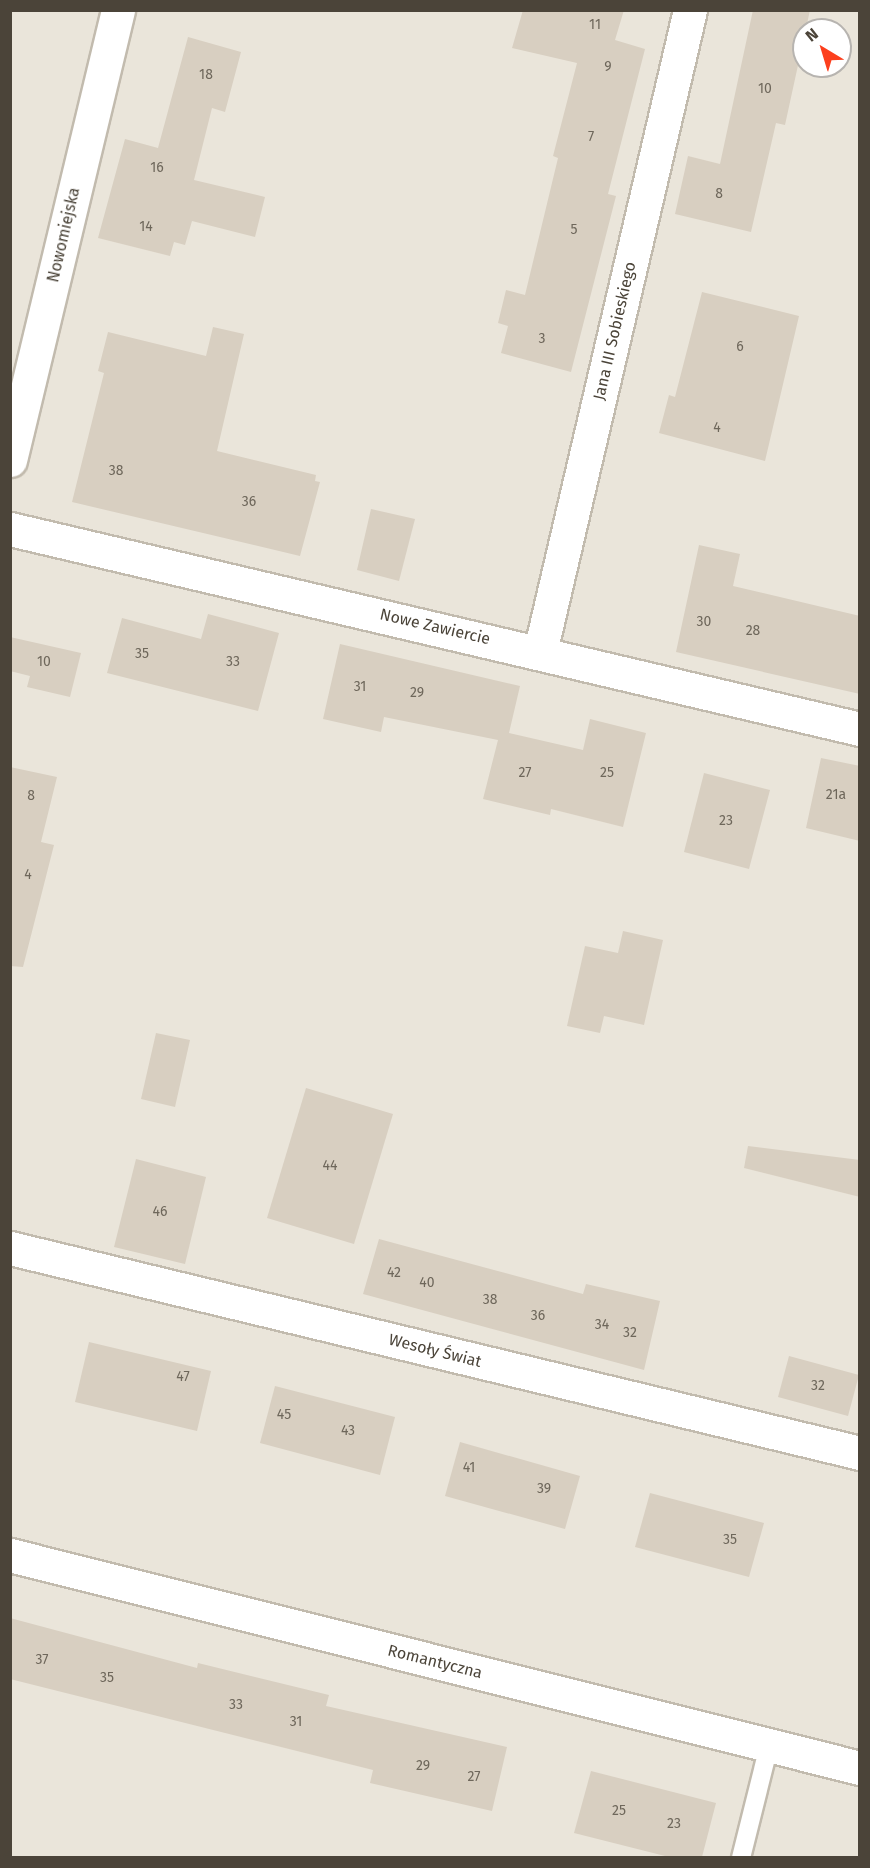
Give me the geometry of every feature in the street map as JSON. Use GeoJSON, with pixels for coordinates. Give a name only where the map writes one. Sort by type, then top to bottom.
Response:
{"type":"FeatureCollection","features":[{"type":"Feature","properties":{"kind":"street","name":"Nowomiejska"},"geometry":{"type":"LineString","coordinates":[[10,460],[118,10]]}},
{"type":"Feature","properties":{"kind":"street","name":"Jana III Sobieskiego"},"geometry":{"type":"LineString","coordinates":[[540,652],[690,10]]}},
{"type":"Feature","properties":{"kind":"street","name":"Nowe Zawiercie"},"geometry":{"type":"LineString","coordinates":[[10,529],[860,729]]}},
{"type":"Feature","properties":{"kind":"street","name":"Wesoły Świat"},"geometry":{"type":"LineString","coordinates":[[10,1248],[860,1453]]}},
{"type":"Feature","properties":{"kind":"street","name":"Romantyczna"},"geometry":{"type":"LineString","coordinates":[[10,1555],[860,1767]]}},
{"type":"Feature","properties":{"kind":"lane"},"geometry":{"type":"LineString","coordinates":[[741,1857],[769,1746]]}},
{"type":"Feature","properties":{"kind":"shaded area"},"geometry":{"type":"Polygon","coordinates":[[[11,11],[859,11],[859,1857],[11,1857],[11,11]]]}},
{"type":"Feature","properties":{"kind":"building"},"geometry":{"type":"Polygon","coordinates":[[[523,10],[624,10],[615,40],[645,49],[608,194],[616,196],[571,372],[501,353],[508,326],[498,323],[506,290],[525,295],[558,158],[553,156],[577,63],[512,48],[523,10]]]}},
{"type":"Feature","properties":{"kind":"building"},"geometry":{"type":"Polygon","coordinates":[[[753,10],[810,10],[808,18],[792,18],[792,78],[795,78],[785,125],[776,123],[751,232],[675,214],[688,156],[720,164],[753,10]]]}},
{"type":"Feature","properties":{"kind":"building"},"geometry":{"type":"Polygon","coordinates":[[[188,37],[241,52],[225,112],[212,108],[194,180],[265,197],[255,237],[192,221],[185,245],[174,242],[170,256],[98,238],[125,139],[158,148],[188,37]]]}},
{"type":"Feature","properties":{"kind":"building"},"geometry":{"type":"Polygon","coordinates":[[[702,292],[799,316],[765,461],[659,433],[669,395],[675,397],[702,292]]]}},
{"type":"Feature","properties":{"kind":"building"},"geometry":{"type":"Polygon","coordinates":[[[213,327],[244,334],[217,451],[316,475],[315,481],[320,482],[300,556],[72,502],[104,373],[98,371],[108,332],[206,356],[213,327]]]}},
{"type":"Feature","properties":{"kind":"building"},"geometry":{"type":"Polygon","coordinates":[[[371,509],[415,519],[399,581],[357,570],[371,509]]]}},
{"type":"Feature","properties":{"kind":"building"},"geometry":{"type":"Polygon","coordinates":[[[699,545],[740,554],[733,586],[860,616],[860,694],[676,652],[699,545]]]}},
{"type":"Feature","properties":{"kind":"building"},"geometry":{"type":"Polygon","coordinates":[[[208,614],[279,633],[258,711],[107,673],[122,618],[201,639],[208,614]]]}},
{"type":"Feature","properties":{"kind":"building"},"geometry":{"type":"Polygon","coordinates":[[[10,637],[81,653],[70,697],[27,687],[30,676],[10,671],[10,637]]]}},
{"type":"Feature","properties":{"kind":"building"},"geometry":{"type":"Polygon","coordinates":[[[340,644],[520,686],[509,733],[583,750],[590,719],[646,733],[623,827],[551,809],[550,815],[483,799],[498,740],[384,717],[381,732],[323,719],[340,644]]]}},
{"type":"Feature","properties":{"kind":"building"},"geometry":{"type":"Polygon","coordinates":[[[821,758],[860,766],[860,841],[806,828],[821,758]]]}},
{"type":"Feature","properties":{"kind":"building"},"geometry":{"type":"Polygon","coordinates":[[[10,767],[57,777],[41,842],[54,845],[23,967],[10,966],[10,767]]]}},
{"type":"Feature","properties":{"kind":"building"},"geometry":{"type":"Polygon","coordinates":[[[704,773],[770,790],[749,869],[684,852],[704,773]]]}},
{"type":"Feature","properties":{"kind":"building"},"geometry":{"type":"Polygon","coordinates":[[[623,931],[663,940],[644,1025],[604,1016],[600,1033],[567,1026],[585,946],[618,953],[623,931]]]}},
{"type":"Feature","properties":{"kind":"building"},"geometry":{"type":"Polygon","coordinates":[[[156,1033],[190,1040],[175,1107],[141,1099],[156,1033]]]}},
{"type":"Feature","properties":{"kind":"building"},"geometry":{"type":"Polygon","coordinates":[[[306,1088],[393,1114],[354,1244],[267,1218],[306,1088]]]}},
{"type":"Feature","properties":{"kind":"building"},"geometry":{"type":"Polygon","coordinates":[[[748,1146],[860,1160],[860,1197],[744,1168],[748,1146]]]}},
{"type":"Feature","properties":{"kind":"building"},"geometry":{"type":"Polygon","coordinates":[[[136,1159],[206,1177],[185,1264],[114,1247],[136,1159]]]}},
{"type":"Feature","properties":{"kind":"building"},"geometry":{"type":"Polygon","coordinates":[[[379,1239],[583,1294],[586,1284],[660,1301],[644,1370],[363,1294],[379,1239]]]}},
{"type":"Feature","properties":{"kind":"building"},"geometry":{"type":"Polygon","coordinates":[[[89,1342],[211,1371],[197,1431],[75,1402],[89,1342]]]}},
{"type":"Feature","properties":{"kind":"building"},"geometry":{"type":"Polygon","coordinates":[[[789,1356],[859,1375],[848,1416],[778,1397],[789,1356]]]}},
{"type":"Feature","properties":{"kind":"building"},"geometry":{"type":"Polygon","coordinates":[[[275,1386],[395,1417],[380,1475],[260,1443],[275,1386]]]}},
{"type":"Feature","properties":{"kind":"building"},"geometry":{"type":"Polygon","coordinates":[[[460,1442],[580,1476],[565,1529],[445,1496],[460,1442]]]}},
{"type":"Feature","properties":{"kind":"building"},"geometry":{"type":"Polygon","coordinates":[[[650,1493],[764,1523],[749,1577],[635,1547],[650,1493]]]}},
{"type":"Feature","properties":{"kind":"building"},"geometry":{"type":"Polygon","coordinates":[[[10,1618],[197,1668],[198,1663],[329,1695],[326,1706],[507,1747],[492,1811],[370,1783],[373,1770],[10,1679],[10,1618]]]}},
{"type":"Feature","properties":{"kind":"building"},"geometry":{"type":"Polygon","coordinates":[[[591,1771],[716,1803],[702,1857],[669,1857],[574,1833],[591,1771]]]}}]}
